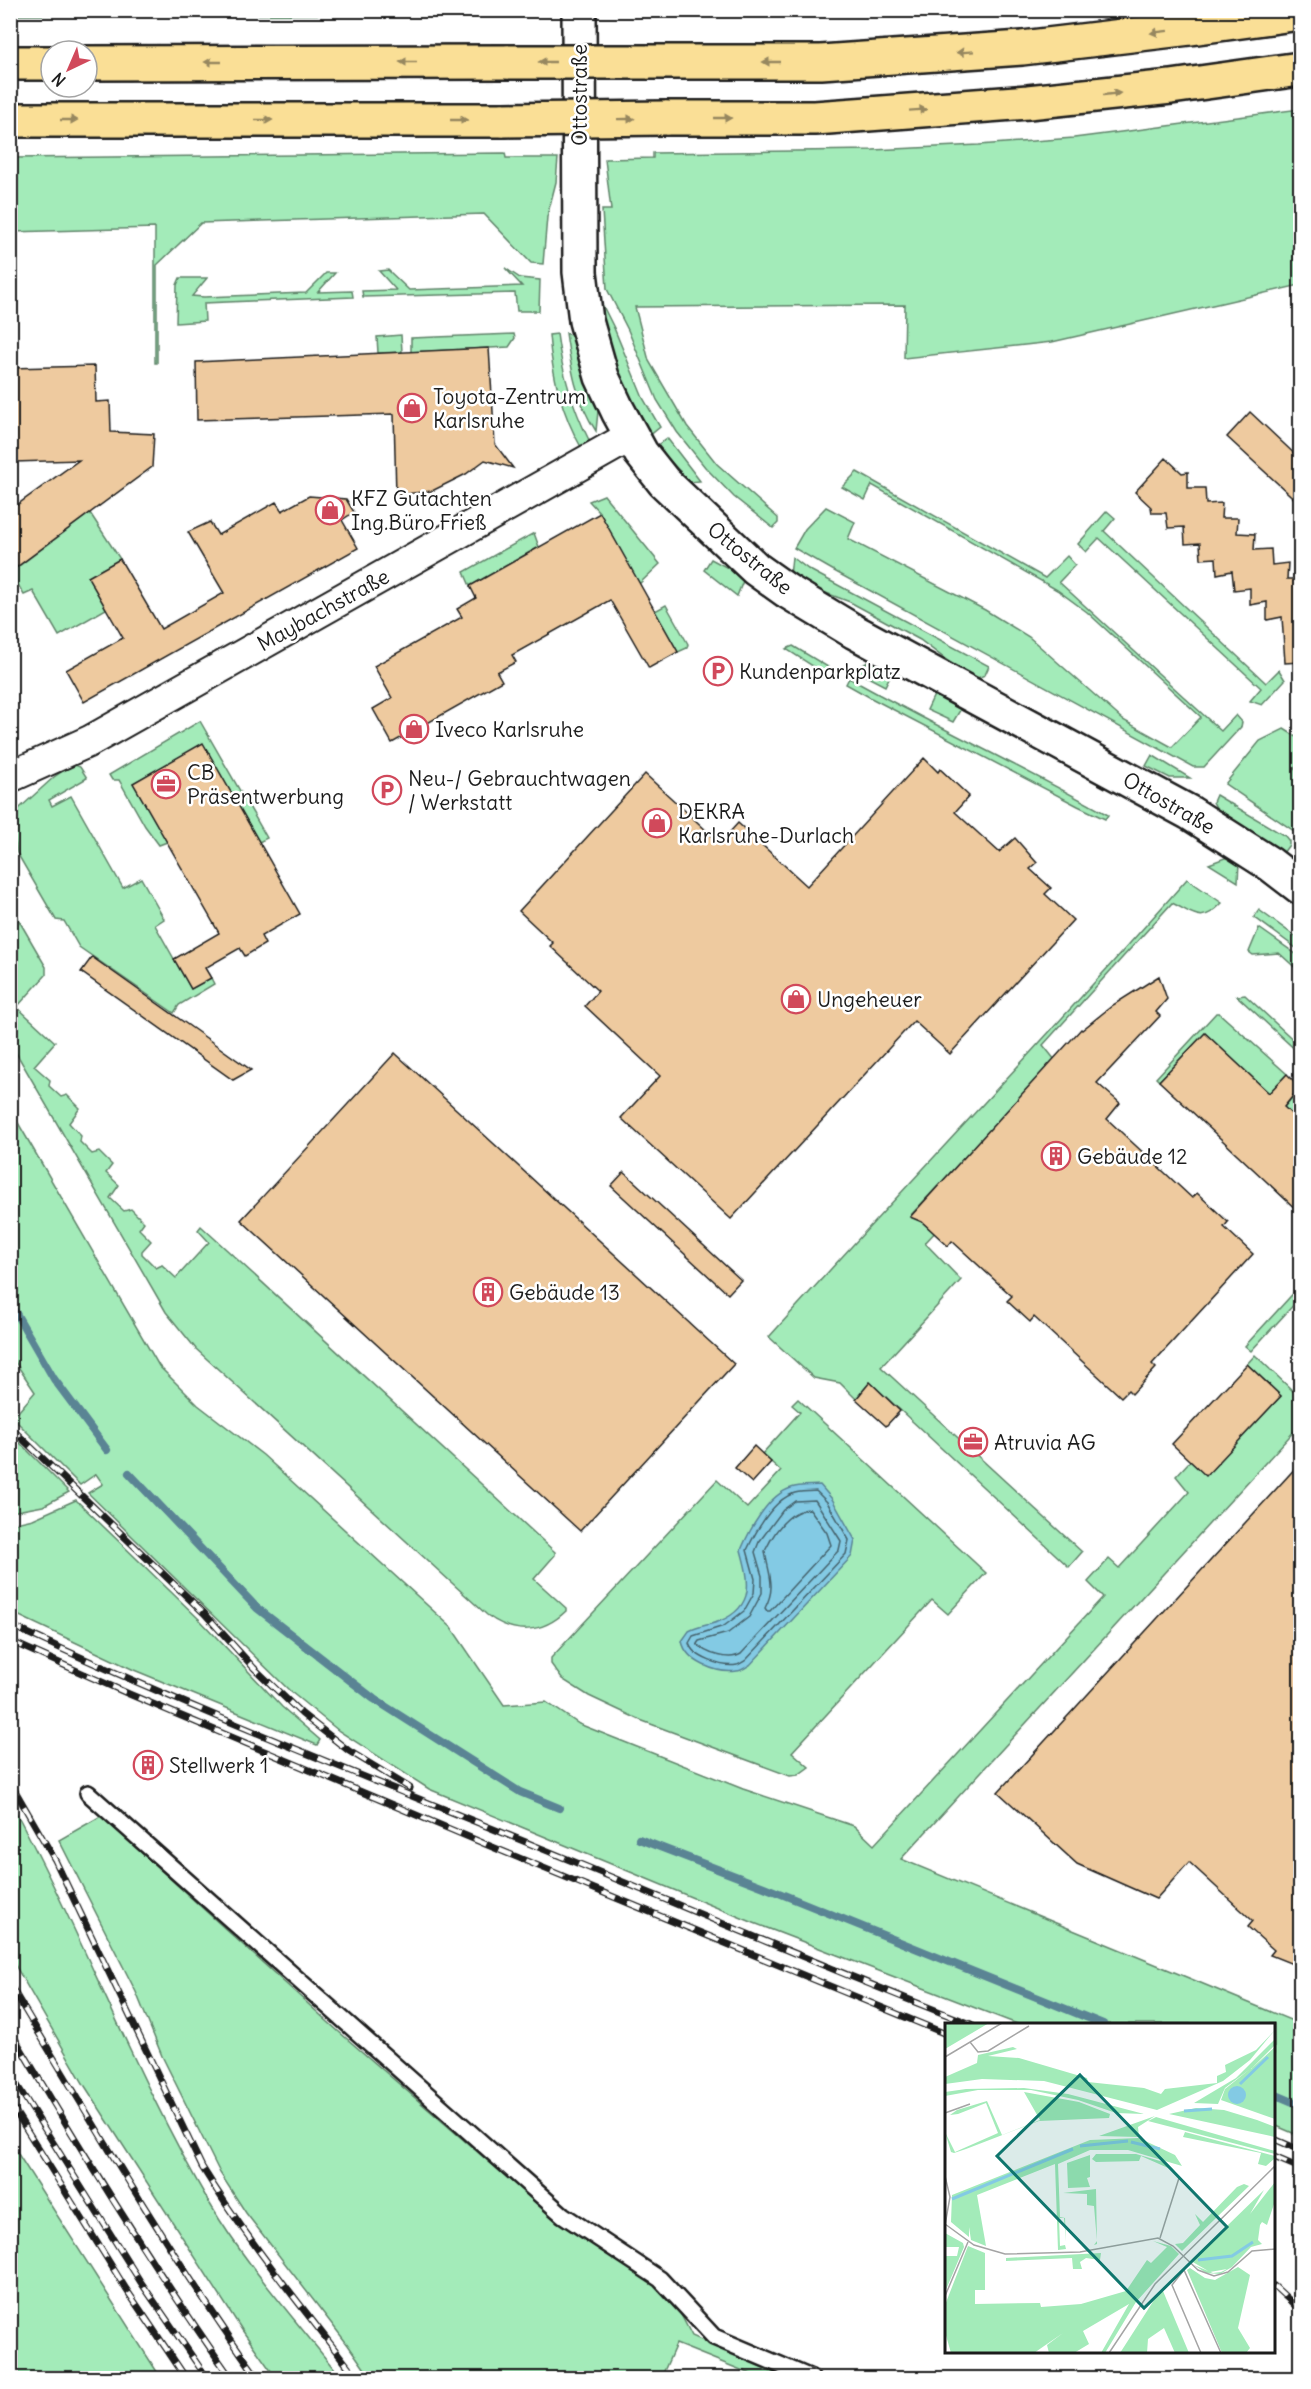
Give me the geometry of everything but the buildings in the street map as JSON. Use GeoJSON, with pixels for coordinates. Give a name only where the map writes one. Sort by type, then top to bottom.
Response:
{"type":"FeatureCollection","features":[{"type":"Feature","properties":{"kind":"highway"},"geometry":{"type":"LineString","coordinates":[[99,63],[821,62],[1022,48],[1300,13]]}},
{"type":"Feature","properties":{"kind":"highway"},"geometry":{"type":"LineString","coordinates":[[10,63],[39,63]]}},
{"type":"Feature","properties":{"kind":"highway"},"geometry":{"type":"LineString","coordinates":[[10,120],[815,118],[1028,102],[1172,87],[1300,69]]}},
{"type":"Feature","properties":{"kind":"main road","name":"Ottostraße"},"geometry":{"type":"LineString","coordinates":[[579,10],[580,272],[586,321],[602,377],[631,436],[664,482],[772,581],[855,632],[1190,813],[1270,864],[1300,887]]}},
{"type":"Feature","properties":{"kind":"street","name":"Maybachstraße"},"geometry":{"type":"LineString","coordinates":[[10,800],[10,778],[90,741],[631,436]]}},
{"type":"Feature","properties":{"kind":"lane"},"geometry":{"type":"LineString","coordinates":[[88,1793],[563,2215],[660,2278],[714,2337],[811,2379]]}},
{"type":"Feature","properties":{"kind":"green space"},"geometry":{"type":"Polygon","coordinates":[[[11,10],[558,10],[559,14],[11,15],[11,10]]]}},
{"type":"Feature","properties":{"kind":"green space"},"geometry":{"type":"Polygon","coordinates":[[[607,11],[863,11],[679,15],[609,13],[607,11]]]}},
{"type":"Feature","properties":{"kind":"green space"},"geometry":{"type":"Polygon","coordinates":[[[1300,109],[1300,285],[1052,342],[904,358],[905,305],[635,307],[649,361],[687,426],[717,464],[778,518],[778,523],[773,528],[734,497],[705,467],[677,432],[657,400],[628,330],[607,289],[602,210],[611,210],[605,159],[653,158],[653,153],[873,150],[979,145],[1074,138],[1300,109]]]}},
{"type":"Feature","properties":{"kind":"green space"},"geometry":{"type":"Polygon","coordinates":[[[505,153],[506,158],[558,158],[556,182],[547,217],[543,264],[531,263],[484,214],[201,223],[157,265],[157,363],[155,363],[155,228],[11,232],[11,158],[505,153]]]}},
{"type":"Feature","properties":{"kind":"green space"},"geometry":{"type":"Polygon","coordinates":[[[505,268],[520,278],[540,280],[539,311],[517,311],[515,293],[363,297],[362,291],[396,290],[379,271],[388,270],[409,290],[522,286],[505,268]]]}},
{"type":"Feature","properties":{"kind":"green space"},"geometry":{"type":"Polygon","coordinates":[[[326,273],[335,273],[318,292],[352,291],[353,297],[204,303],[205,321],[176,323],[177,285],[180,278],[207,278],[192,296],[204,297],[306,293],[326,273]]]}},
{"type":"Feature","properties":{"kind":"green space"},"geometry":{"type":"Polygon","coordinates":[[[594,288],[614,328],[643,398],[660,427],[649,436],[620,386],[594,288]]]}},
{"type":"Feature","properties":{"kind":"green space"},"geometry":{"type":"Polygon","coordinates":[[[566,333],[574,337],[598,411],[596,431],[579,396],[572,371],[566,333]]]}},
{"type":"Feature","properties":{"kind":"green space"},"geometry":{"type":"Polygon","coordinates":[[[514,334],[515,338],[509,347],[411,352],[411,338],[514,334]]]}},
{"type":"Feature","properties":{"kind":"green space"},"geometry":{"type":"Polygon","coordinates":[[[557,334],[568,388],[589,440],[581,447],[563,407],[555,379],[549,335],[557,334]]]}},
{"type":"Feature","properties":{"kind":"green space"},"geometry":{"type":"Polygon","coordinates":[[[401,335],[402,352],[378,353],[377,337],[401,335]]]}},
{"type":"Feature","properties":{"kind":"green space"},"geometry":{"type":"Polygon","coordinates":[[[667,438],[700,481],[690,482],[656,446],[667,438]]]}},
{"type":"Feature","properties":{"kind":"green space"},"geometry":{"type":"Polygon","coordinates":[[[857,472],[1045,578],[1067,556],[1075,565],[1059,582],[1221,731],[1236,715],[1242,722],[1241,727],[1204,767],[1193,767],[794,548],[805,529],[826,507],[855,522],[848,539],[985,610],[1029,637],[1123,720],[1172,747],[1201,717],[1087,612],[1057,590],[872,485],[865,500],[842,487],[857,472]]]}},
{"type":"Feature","properties":{"kind":"green space"},"geometry":{"type":"Polygon","coordinates":[[[604,495],[660,564],[639,584],[600,513],[589,501],[604,495]]]}},
{"type":"Feature","properties":{"kind":"green space"},"geometry":{"type":"Polygon","coordinates":[[[1107,511],[1115,518],[1104,531],[1266,683],[1279,670],[1285,680],[1262,705],[1250,701],[1261,688],[1099,538],[1086,552],[1078,544],[1107,511]]]}},
{"type":"Feature","properties":{"kind":"green space"},"geometry":{"type":"Polygon","coordinates":[[[90,513],[120,559],[88,577],[106,609],[59,636],[33,591],[24,595],[11,572],[90,513]]]}},
{"type":"Feature","properties":{"kind":"green space"},"geometry":{"type":"Polygon","coordinates":[[[534,533],[539,547],[470,586],[464,572],[534,533]]]}},
{"type":"Feature","properties":{"kind":"green space"},"geometry":{"type":"Polygon","coordinates":[[[792,557],[808,569],[989,666],[985,675],[975,679],[920,640],[850,602],[802,584],[790,576],[792,557]]]}},
{"type":"Feature","properties":{"kind":"green space"},"geometry":{"type":"Polygon","coordinates":[[[711,559],[728,568],[743,581],[737,596],[704,570],[711,559]]]}},
{"type":"Feature","properties":{"kind":"green space"},"geometry":{"type":"Polygon","coordinates":[[[666,605],[688,644],[687,648],[678,652],[655,611],[666,605]]]}},
{"type":"Feature","properties":{"kind":"green space"},"geometry":{"type":"Polygon","coordinates":[[[793,646],[828,667],[825,674],[786,649],[793,646]]]}},
{"type":"Feature","properties":{"kind":"green space"},"geometry":{"type":"Polygon","coordinates":[[[871,660],[892,672],[885,686],[854,670],[871,660]]]}},
{"type":"Feature","properties":{"kind":"green space"},"geometry":{"type":"Polygon","coordinates":[[[849,678],[1108,815],[1105,819],[1078,806],[871,698],[846,684],[849,678]]]}},
{"type":"Feature","properties":{"kind":"green space"},"geometry":{"type":"Polygon","coordinates":[[[935,693],[962,707],[953,722],[927,710],[935,693]]]}},
{"type":"Feature","properties":{"kind":"green space"},"geometry":{"type":"Polygon","coordinates":[[[200,721],[267,838],[259,842],[203,744],[133,783],[167,842],[159,845],[145,826],[119,780],[112,780],[109,775],[200,721]]]}},
{"type":"Feature","properties":{"kind":"green space"},"geometry":{"type":"Polygon","coordinates":[[[1284,729],[1300,739],[1300,761],[1294,768],[1300,775],[1300,835],[1225,784],[1260,741],[1284,729]]]}},
{"type":"Feature","properties":{"kind":"green space"},"geometry":{"type":"Polygon","coordinates":[[[1152,755],[1190,778],[1170,778],[1146,766],[1152,755]]]}},
{"type":"Feature","properties":{"kind":"green space"},"geometry":{"type":"Polygon","coordinates":[[[73,764],[80,767],[87,778],[49,800],[52,806],[71,796],[123,888],[141,878],[164,919],[155,925],[191,989],[211,978],[214,984],[179,1005],[174,1013],[79,947],[64,921],[56,920],[17,853],[11,816],[54,777],[73,764]]]}},
{"type":"Feature","properties":{"kind":"green space"},"geometry":{"type":"Polygon","coordinates":[[[1216,795],[1285,836],[1289,845],[1283,853],[1219,813],[1213,802],[1216,795]]]}},
{"type":"Feature","properties":{"kind":"green space"},"geometry":{"type":"Polygon","coordinates":[[[1230,856],[1239,862],[1238,882],[1209,864],[1230,856]]]}},
{"type":"Feature","properties":{"kind":"green space"},"geometry":{"type":"Polygon","coordinates":[[[1187,879],[1222,903],[1215,910],[1203,916],[1192,914],[1172,903],[1043,1045],[1055,1060],[910,1216],[938,1229],[925,1243],[961,1280],[881,1367],[1082,1552],[1069,1567],[870,1382],[856,1399],[840,1383],[814,1378],[769,1337],[1187,879]]]}},
{"type":"Feature","properties":{"kind":"green space"},"geometry":{"type":"Polygon","coordinates":[[[10,905],[46,967],[46,975],[17,1007],[55,1042],[34,1066],[50,1080],[49,1086],[61,1097],[67,1095],[80,1108],[69,1123],[81,1136],[80,1142],[92,1154],[99,1152],[112,1165],[106,1173],[119,1185],[110,1198],[124,1211],[131,1209],[144,1222],[139,1229],[151,1241],[142,1254],[156,1268],[162,1265],[176,1278],[209,1242],[198,1230],[201,1226],[555,1552],[555,1555],[534,1579],[566,1608],[566,1611],[557,1619],[538,1628],[518,1629],[497,1622],[487,1615],[196,1349],[166,1312],[11,1044],[10,905]]]}},
{"type":"Feature","properties":{"kind":"green space"},"geometry":{"type":"Polygon","coordinates":[[[1259,910],[1300,940],[1300,951],[1254,917],[1259,910]]]}},
{"type":"Feature","properties":{"kind":"green space"},"geometry":{"type":"Polygon","coordinates":[[[1259,928],[1300,957],[1300,972],[1279,953],[1253,955],[1249,952],[1259,928]]]}},
{"type":"Feature","properties":{"kind":"green space"},"geometry":{"type":"Polygon","coordinates":[[[1245,995],[1300,1046],[1300,1054],[1237,996],[1245,995]]]}},
{"type":"Feature","properties":{"kind":"green space"},"geometry":{"type":"Polygon","coordinates":[[[1216,1013],[1219,1013],[1287,1074],[1269,1093],[1205,1033],[1159,1081],[1156,1078],[1216,1013]]]}},
{"type":"Feature","properties":{"kind":"green space"},"geometry":{"type":"Polygon","coordinates":[[[1300,1089],[1300,1122],[1284,1107],[1300,1089]]]}},
{"type":"Feature","properties":{"kind":"green space"},"geometry":{"type":"Polygon","coordinates":[[[10,1109],[159,1366],[198,1405],[263,1455],[451,1627],[504,1705],[546,1702],[579,1724],[743,1789],[854,1826],[874,1845],[1103,1597],[1088,1582],[1109,1559],[1119,1568],[1189,1492],[1176,1476],[1190,1461],[1206,1475],[1281,1396],[1247,1364],[1255,1355],[1294,1392],[1300,1385],[1300,1425],[901,1859],[1300,2024],[1300,2136],[1275,2125],[1275,2023],[1014,2023],[754,1923],[429,1789],[339,1731],[291,1692],[88,1493],[103,1484],[96,1474],[80,1485],[13,1418],[35,1392],[11,1356],[10,1109]]]}},
{"type":"Feature","properties":{"kind":"green space"},"geometry":{"type":"Polygon","coordinates":[[[1300,1286],[1300,1298],[1251,1351],[1245,1346],[1300,1286]]]}},
{"type":"Feature","properties":{"kind":"green space"},"geometry":{"type":"Polygon","coordinates":[[[798,1399],[986,1573],[948,1614],[932,1600],[792,1752],[809,1767],[798,1775],[790,1776],[640,1720],[589,1696],[562,1679],[551,1664],[551,1658],[717,1480],[747,1508],[781,1471],[762,1454],[800,1412],[792,1405],[798,1399]]]}},
{"type":"Feature","properties":{"kind":"green space"},"geometry":{"type":"Polygon","coordinates":[[[10,1434],[69,1492],[43,1506],[11,1512],[10,1434]]]}},
{"type":"Feature","properties":{"kind":"green space"},"geometry":{"type":"Polygon","coordinates":[[[76,1500],[200,1620],[282,1707],[320,1740],[317,1745],[134,1670],[11,1612],[11,1524],[33,1519],[76,1500]]]}},
{"type":"Feature","properties":{"kind":"green space"},"geometry":{"type":"Polygon","coordinates":[[[10,1801],[61,1901],[157,2105],[210,2204],[256,2272],[341,2378],[276,2378],[242,2330],[83,2083],[11,1958],[10,1801]]]}},
{"type":"Feature","properties":{"kind":"green space"},"geometry":{"type":"Polygon","coordinates":[[[101,1816],[338,2031],[549,2214],[635,2270],[661,2290],[678,2309],[692,2336],[786,2378],[761,2378],[676,2344],[661,2378],[371,2378],[246,2213],[220,2173],[162,2056],[136,1992],[59,1840],[101,1816]]]}},
{"type":"Feature","properties":{"kind":"green space"},"geometry":{"type":"Polygon","coordinates":[[[11,2143],[161,2378],[11,2378],[11,2143]]]}},
{"type":"Feature","properties":{"kind":"water"},"geometry":{"type":"Polygon","coordinates":[[[820,1485],[832,1499],[855,1540],[852,1556],[750,1665],[741,1670],[721,1671],[696,1661],[689,1655],[682,1641],[689,1631],[732,1615],[745,1600],[747,1581],[741,1550],[749,1532],[767,1505],[783,1492],[794,1487],[820,1485]]]}},
{"type":"Feature","properties":{"kind":"waterway"},"geometry":{"type":"LineString","coordinates":[[10,1303],[54,1379],[107,1450]]}},
{"type":"Feature","properties":{"kind":"waterway"},"geometry":{"type":"LineString","coordinates":[[129,1473],[257,1608],[374,1699],[520,1792],[559,1808]]}},
{"type":"Feature","properties":{"kind":"waterway"},"geometry":{"type":"LineString","coordinates":[[639,1839],[1101,2023]]}},
{"type":"Feature","properties":{"kind":"waterway"},"geometry":{"type":"LineString","coordinates":[[1275,2094],[1300,2105]]}},
{"type":"Feature","properties":{"kind":"railway"},"geometry":{"type":"LineString","coordinates":[[10,1427],[204,1613],[254,1668],[302,1714],[349,1751],[410,1788]]}},
{"type":"Feature","properties":{"kind":"railway"},"geometry":{"type":"LineString","coordinates":[[10,1625],[284,1744],[968,2023]]}},
{"type":"Feature","properties":{"kind":"railway"},"geometry":{"type":"LineString","coordinates":[[10,1641],[129,1694],[490,1846],[945,2034]]}},
{"type":"Feature","properties":{"kind":"railway"},"geometry":{"type":"LineString","coordinates":[[10,1782],[55,1860],[202,2167],[257,2249],[357,2378]]}},
{"type":"Feature","properties":{"kind":"railway"},"geometry":{"type":"LineString","coordinates":[[10,1985],[161,2233],[258,2378]]}},
{"type":"Feature","properties":{"kind":"railway"},"geometry":{"type":"LineString","coordinates":[[10,2030],[117,2207],[231,2378]]}},
{"type":"Feature","properties":{"kind":"railway"},"geometry":{"type":"LineString","coordinates":[[10,2074],[140,2281],[207,2378]]}},
{"type":"Feature","properties":{"kind":"railway"},"geometry":{"type":"LineString","coordinates":[[10,2103],[126,2289],[186,2378]]}},
{"type":"Feature","properties":{"kind":"railway"},"geometry":{"type":"LineString","coordinates":[[1275,2139],[1300,2150]]}},
{"type":"Feature","properties":{"kind":"railway"},"geometry":{"type":"LineString","coordinates":[[1275,2157],[1300,2168]]}},
{"type":"Feature","properties":{"kind":"railway"},"geometry":{"type":"LineString","coordinates":[[1275,2287],[1300,2310]]}},
{"type":"Feature","properties":{"kind":"place","name":"Toyota-Zentrum Karlsruhe"},"geometry":{"type":"Point","coordinates":[412,408]}},
{"type":"Feature","properties":{"kind":"place","name":"KFZ Gutachten Ing.Büro Frieß"},"geometry":{"type":"Point","coordinates":[330,510]}},
{"type":"Feature","properties":{"kind":"place","name":"Kundenparkplatz"},"geometry":{"type":"Point","coordinates":[718,671]}},
{"type":"Feature","properties":{"kind":"place","name":"Iveco Karlsruhe"},"geometry":{"type":"Point","coordinates":[414,729]}},
{"type":"Feature","properties":{"kind":"place","name":"CB Präsentwerbung"},"geometry":{"type":"Point","coordinates":[166,784]}},
{"type":"Feature","properties":{"kind":"place","name":"Neu-/ Gebrauchtwagen / Werkstatt"},"geometry":{"type":"Point","coordinates":[387,790]}},
{"type":"Feature","properties":{"kind":"place","name":"DEKRA Karlsruhe-Durlach"},"geometry":{"type":"Point","coordinates":[657,823]}},
{"type":"Feature","properties":{"kind":"place","name":"Ungeheuer"},"geometry":{"type":"Point","coordinates":[796,999]}},
{"type":"Feature","properties":{"kind":"place","name":"Gebäude 12"},"geometry":{"type":"Point","coordinates":[1056,1156]}},
{"type":"Feature","properties":{"kind":"place","name":"Gebäude 13"},"geometry":{"type":"Point","coordinates":[488,1292]}},
{"type":"Feature","properties":{"kind":"place","name":"Atruvia AG"},"geometry":{"type":"Point","coordinates":[973,1442]}},
{"type":"Feature","properties":{"kind":"place","name":"Stellwerk 1"},"geometry":{"type":"Point","coordinates":[148,1765]}}]}
